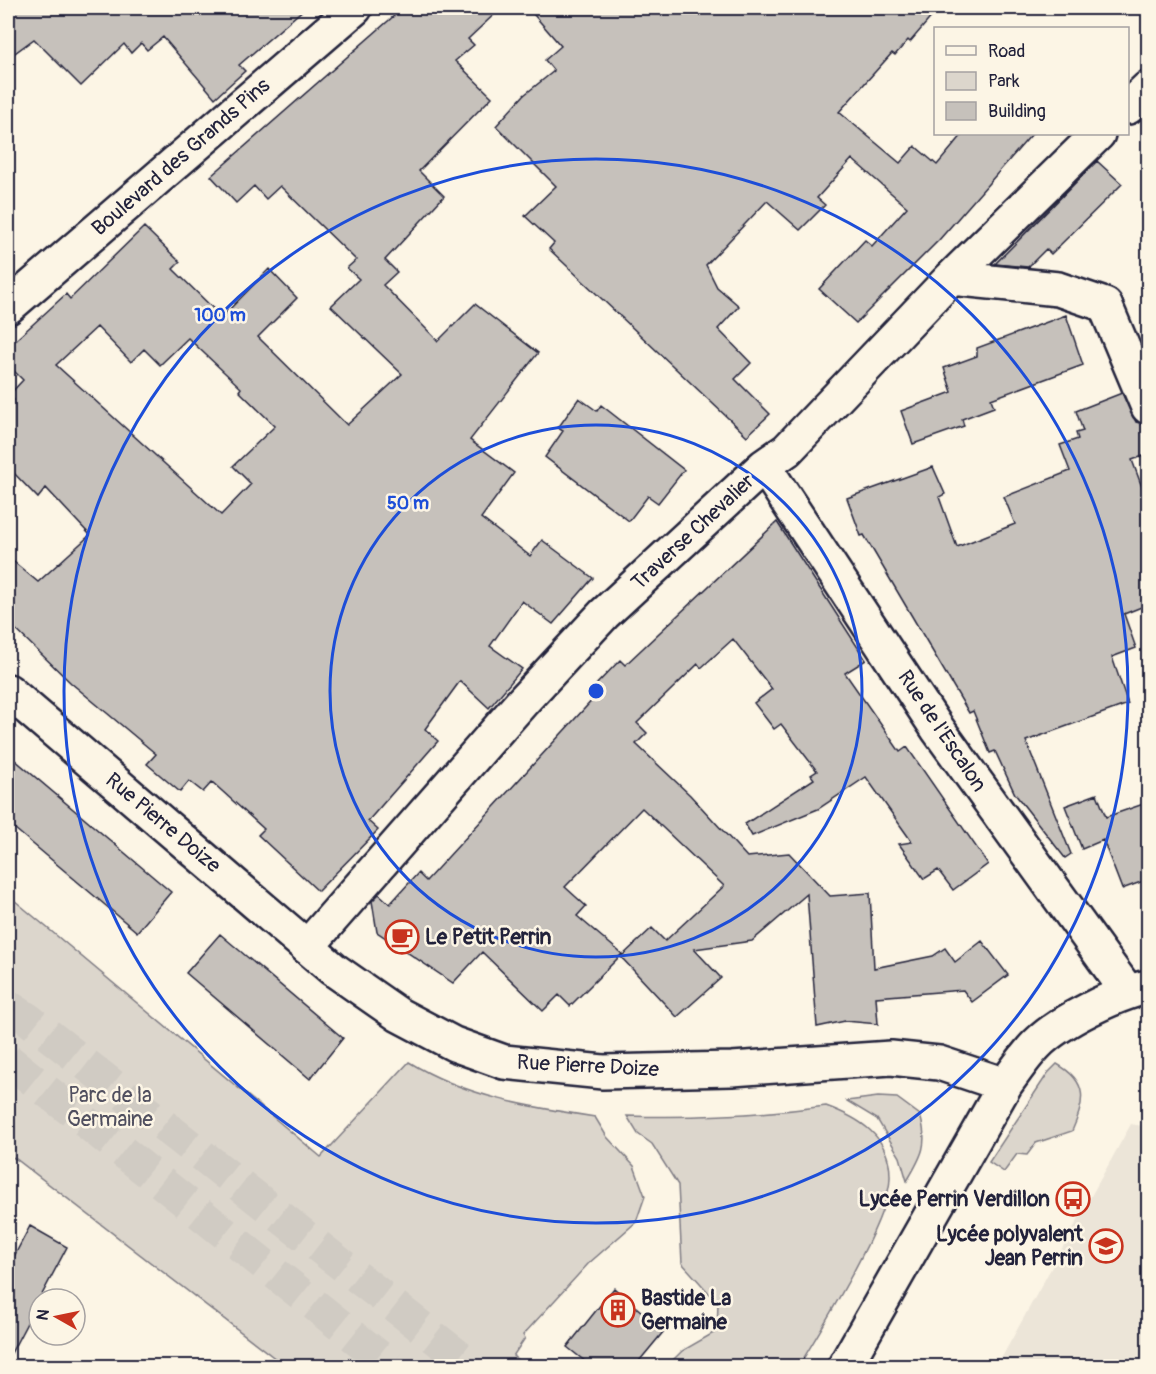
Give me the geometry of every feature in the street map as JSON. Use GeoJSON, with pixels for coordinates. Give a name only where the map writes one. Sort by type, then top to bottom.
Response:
{"type":"FeatureCollection","features":[{"type":"Feature","properties":{"kind":"street","name":"Boulevard des Grands Pins"},"geometry":{"type":"LineString","coordinates":[[8,308],[355,8]]}},
{"type":"Feature","properties":{"kind":"street"},"geometry":{"type":"LineString","coordinates":[[1129,106],[1149,88]]}},
{"type":"Feature","properties":{"kind":"street","name":"Traverse Chevalier"},"geometry":{"type":"LineString","coordinates":[[307,947],[523,701],[604,614],[764,466],[787,450],[951,278],[1097,135]]}},
{"type":"Feature","properties":{"kind":"street"},"geometry":{"type":"LineString","coordinates":[[951,278],[1058,289],[1105,305],[1149,407]]}},
{"type":"Feature","properties":{"kind":"street","name":"Rue de l'Escalon"},"geometry":{"type":"LineString","coordinates":[[764,466],[937,728],[1138,989]]}},
{"type":"Feature","properties":{"kind":"street","name":"Rue Pierre Doize"},"geometry":{"type":"LineString","coordinates":[[8,691],[333,969],[399,1015],[454,1044],[504,1062],[603,1072],[732,1069],[891,1058],[939,1063],[1005,1084]]}},
{"type":"Feature","properties":{"kind":"street"},"geometry":{"type":"LineString","coordinates":[[845,1366],[1005,1084],[1038,1043],[1072,1020],[1138,989]]}},
{"type":"Feature","properties":{"kind":"shaded area","name":"Lycée polyvalent Jean Perrin"},"geometry":{"type":"Polygon","coordinates":[[[1148,1091],[1148,1366],[997,1366],[1131,1124],[1142,1126],[1148,1091]]]}},
{"type":"Feature","properties":{"kind":"green space","name":"Parc de la Germaine"},"geometry":{"type":"Polygon","coordinates":[[[8,895],[321,1157],[409,1062],[453,1084],[499,1099],[595,1117],[607,1137],[634,1166],[645,1196],[636,1222],[588,1264],[523,1335],[525,1338],[513,1356],[525,1366],[285,1366],[8,1155],[8,895]]]}},
{"type":"Feature","properties":{"kind":"green space"},"geometry":{"type":"Polygon","coordinates":[[[1057,1064],[1075,1078],[1081,1093],[1080,1111],[1072,1131],[1036,1143],[1027,1155],[1017,1154],[1004,1172],[989,1162],[1048,1073],[1057,1064]]]}},
{"type":"Feature","properties":{"kind":"green space"},"geometry":{"type":"Polygon","coordinates":[[[878,1097],[897,1098],[920,1115],[924,1134],[923,1150],[907,1181],[900,1157],[877,1119],[847,1101],[878,1097]]]}},
{"type":"Feature","properties":{"kind":"green space"},"geometry":{"type":"Polygon","coordinates":[[[826,1106],[850,1116],[870,1130],[885,1150],[890,1176],[887,1194],[868,1244],[799,1366],[667,1366],[682,1351],[717,1331],[718,1303],[682,1263],[678,1185],[652,1144],[638,1134],[627,1116],[727,1115],[826,1106]]]}},
{"type":"Feature","properties":{"kind":"building"},"geometry":{"type":"Polygon","coordinates":[[[8,8],[305,8],[239,65],[245,71],[215,98],[163,37],[147,50],[141,43],[131,53],[124,44],[81,86],[34,39],[8,58],[8,8]]]}},
{"type":"Feature","properties":{"kind":"building"},"geometry":{"type":"Polygon","coordinates":[[[403,8],[501,8],[468,39],[474,45],[455,61],[492,97],[419,171],[444,196],[385,260],[397,272],[383,285],[438,341],[475,304],[538,353],[470,440],[514,473],[481,518],[530,556],[542,540],[593,578],[553,624],[522,601],[490,646],[522,669],[489,708],[460,681],[425,729],[438,741],[368,821],[378,830],[318,891],[258,835],[264,829],[212,782],[203,792],[189,781],[180,792],[147,764],[156,754],[71,683],[8,622],[8,557],[38,582],[90,535],[46,488],[38,498],[8,467],[8,407],[14,400],[9,395],[23,380],[8,365],[8,347],[66,294],[70,299],[144,227],[180,262],[173,269],[222,317],[269,269],[297,298],[258,337],[347,425],[402,374],[331,306],[359,279],[347,268],[356,260],[280,186],[266,199],[254,186],[236,203],[211,176],[403,8]],[[97,327],[56,365],[221,515],[251,484],[233,466],[275,426],[239,391],[241,388],[188,338],[160,365],[144,349],[131,362],[97,327]]]}},
{"type":"Feature","properties":{"kind":"building"},"geometry":{"type":"Polygon","coordinates":[[[528,8],[939,8],[910,42],[908,40],[895,55],[892,53],[839,112],[900,163],[915,146],[937,165],[962,135],[1031,135],[939,240],[856,323],[819,289],[865,240],[872,246],[907,207],[852,159],[817,198],[825,205],[800,230],[767,201],[706,265],[717,287],[739,306],[718,329],[751,363],[735,379],[770,414],[747,436],[549,249],[554,243],[525,216],[556,186],[496,126],[524,95],[554,71],[545,60],[561,46],[528,8]]]}},
{"type":"Feature","properties":{"kind":"building"},"geometry":{"type":"Polygon","coordinates":[[[1097,161],[1122,184],[1051,254],[1046,249],[1028,267],[995,264],[1097,161]]]}},
{"type":"Feature","properties":{"kind":"building"},"geometry":{"type":"Polygon","coordinates":[[[1066,315],[1083,365],[991,399],[994,407],[962,419],[964,426],[913,444],[901,411],[952,392],[944,368],[977,356],[977,348],[1066,315]]]}},
{"type":"Feature","properties":{"kind":"building"},"geometry":{"type":"Polygon","coordinates":[[[1122,393],[1136,422],[1149,425],[1149,454],[1132,460],[1149,506],[1149,604],[1124,614],[1136,648],[1112,657],[1128,704],[1026,741],[1071,854],[1065,858],[1015,794],[995,751],[990,753],[973,711],[969,713],[864,535],[861,536],[847,498],[933,467],[945,494],[939,497],[957,547],[1015,524],[1004,497],[1070,471],[1060,445],[1078,439],[1076,433],[1083,431],[1076,411],[1122,393]]]}},
{"type":"Feature","properties":{"kind":"building"},"geometry":{"type":"Polygon","coordinates":[[[579,398],[597,411],[601,405],[684,470],[658,503],[648,496],[629,521],[545,457],[563,431],[558,428],[579,398]]]}},
{"type":"Feature","properties":{"kind":"building"},"geometry":{"type":"Polygon","coordinates":[[[777,522],[866,660],[845,673],[900,752],[907,747],[988,864],[953,890],[938,870],[924,879],[899,844],[912,842],[866,777],[818,809],[752,836],[745,824],[814,779],[811,775],[817,771],[781,724],[774,729],[754,703],[772,689],[733,639],[701,668],[698,664],[637,723],[647,733],[636,744],[690,795],[747,857],[789,853],[830,896],[870,893],[874,968],[933,956],[945,948],[955,962],[982,941],[1008,975],[972,1002],[963,990],[876,997],[878,1024],[845,1021],[817,1027],[807,894],[752,941],[694,949],[721,978],[677,1017],[621,957],[652,928],[665,941],[724,886],[642,808],[565,887],[586,906],[577,916],[622,954],[570,1006],[559,995],[543,1011],[482,952],[453,983],[377,932],[372,901],[379,894],[390,904],[418,873],[426,881],[596,696],[590,691],[620,660],[625,665],[777,522]]]}},
{"type":"Feature","properties":{"kind":"building"},"geometry":{"type":"Polygon","coordinates":[[[8,754],[171,892],[137,932],[8,823],[8,754]]]}},
{"type":"Feature","properties":{"kind":"building"},"geometry":{"type":"Polygon","coordinates":[[[1097,794],[1106,817],[1149,802],[1149,879],[1122,889],[1103,840],[1082,849],[1065,806],[1097,794]]]}},
{"type":"Feature","properties":{"kind":"building"},"geometry":{"type":"Polygon","coordinates":[[[220,934],[343,1038],[310,1079],[186,973],[220,934]]]}},
{"type":"Feature","properties":{"kind":"building"},"geometry":{"type":"Polygon","coordinates":[[[30,1226],[67,1247],[46,1287],[27,1287],[27,1323],[8,1359],[8,1268],[30,1226]]]}},
{"type":"Feature","properties":{"kind":"building","name":"Bastide La Germaine"},"geometry":{"type":"Polygon","coordinates":[[[614,1288],[664,1331],[635,1366],[591,1366],[567,1347],[614,1288]]]}},
{"type":"Feature","properties":{"kind":"tunnel"},"geometry":{"type":"LineString","coordinates":[[8,1006],[28,1019],[471,1366]]}},
{"type":"Feature","properties":{"kind":"tunnel"},"geometry":{"type":"LineString","coordinates":[[8,1060],[391,1366]]}},
{"type":"Feature","properties":{"kind":"place","name":"Le Petit Perrin"},"geometry":{"type":"Point","coordinates":[402,937]}},
{"type":"Feature","properties":{"kind":"place","name":"Lycée Perrin Verdillon"},"geometry":{"type":"Point","coordinates":[1073,1199]}},
{"type":"Feature","properties":{"kind":"place","name":"Lycée polyvalent Jean Perrin"},"geometry":{"type":"Point","coordinates":[1106,1246]}},
{"type":"Feature","properties":{"kind":"place","name":"Bastide La Germaine"},"geometry":{"type":"Point","coordinates":[618,1310]}}]}
